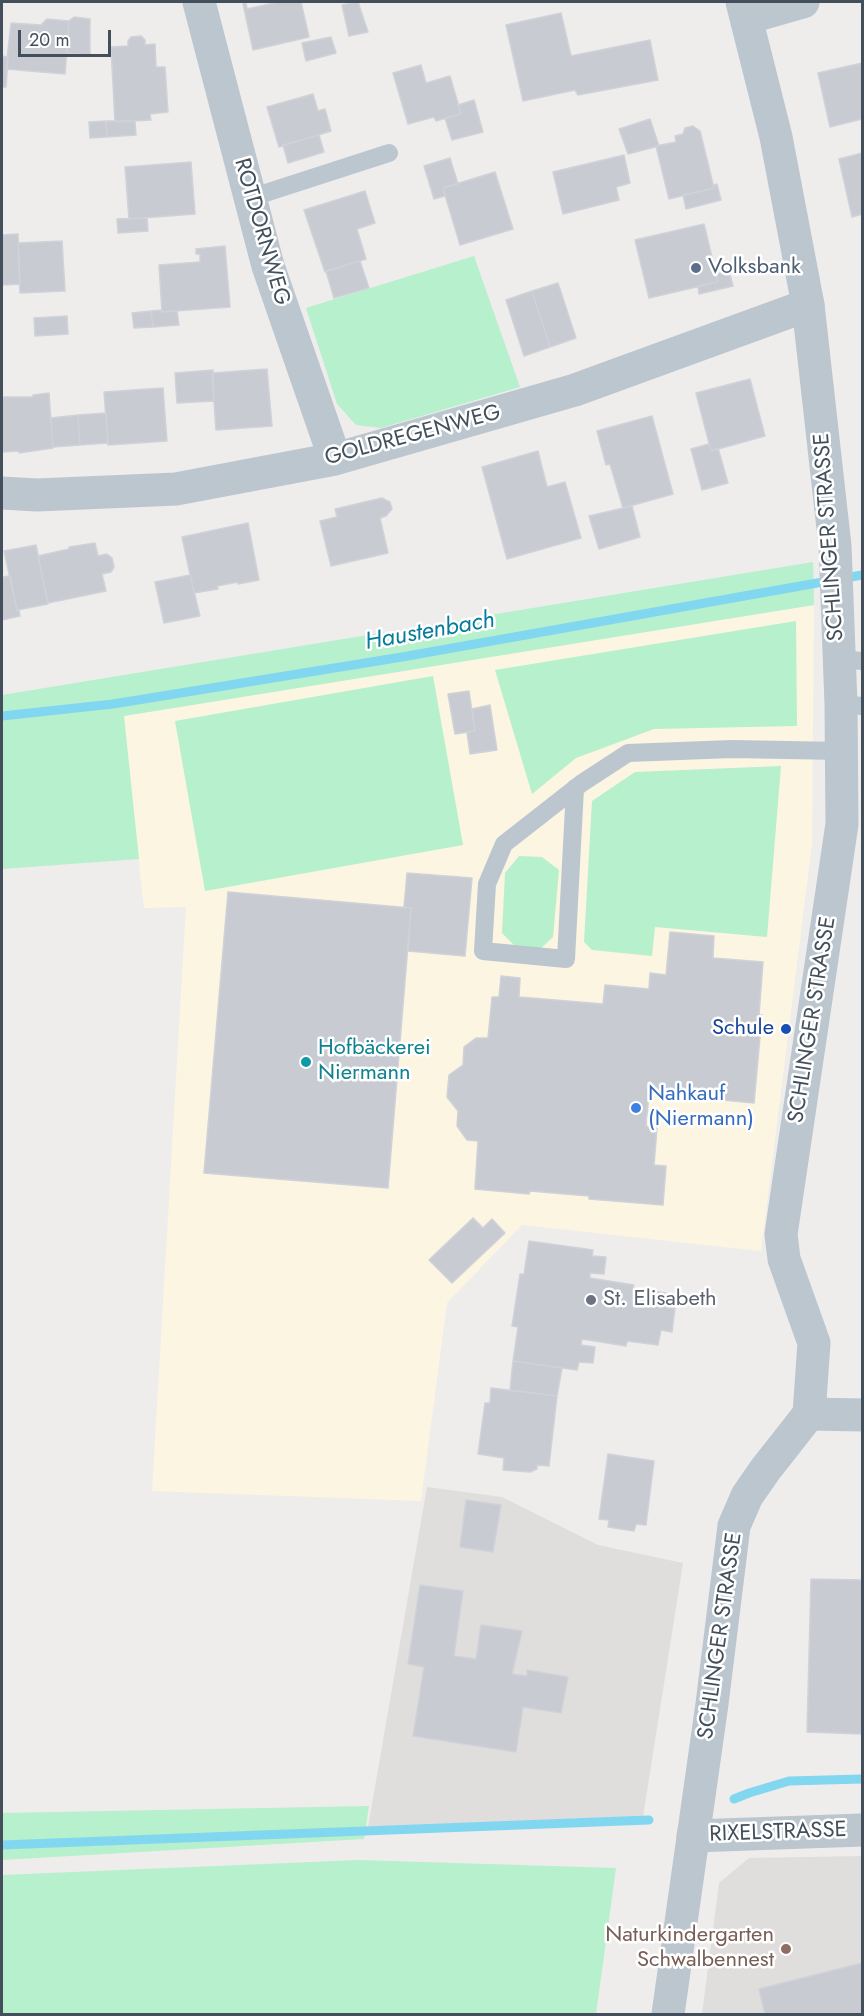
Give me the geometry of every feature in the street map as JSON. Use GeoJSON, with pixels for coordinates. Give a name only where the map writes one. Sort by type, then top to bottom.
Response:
{"type":"FeatureCollection","features":[{"type":"Feature","properties":{"kind":"street","name":"ROTDORNWEG"},"geometry":{"type":"LineString","coordinates":[[199,2],[268,266],[335,459]]}},
{"type":"Feature","properties":{"kind":"street"},"geometry":{"type":"LineString","coordinates":[[745,10],[803,2]]}},
{"type":"Feature","properties":{"kind":"street","name":"SCHLINGER STRASSE"},"geometry":{"type":"LineString","coordinates":[[668,2014],[735,1526],[747,1496],[809,1414],[814,1343],[784,1259],[781,1234],[838,857],[842,824],[841,751],[852,705],[808,304],[776,137],[745,10]]}},
{"type":"Feature","properties":{"kind":"street","name":"GOLDREGENWEG"},"geometry":{"type":"LineString","coordinates":[[2,493],[36,495],[176,489],[335,459],[575,390],[808,304]]}},
{"type":"Feature","properties":{"kind":"street"},"geometry":{"type":"LineString","coordinates":[[809,1414],[862,1415]]}},
{"type":"Feature","properties":{"kind":"street","name":"RIXELSTRASSE"},"geometry":{"type":"LineString","coordinates":[[693,1836],[862,1830]]}},
{"type":"Feature","properties":{"kind":"lane"},"geometry":{"type":"LineString","coordinates":[[250,198],[389,153]]}},
{"type":"Feature","properties":{"kind":"lane"},"geometry":{"type":"LineString","coordinates":[[575,788],[566,958],[483,951],[487,884],[504,844],[575,788],[628,753],[732,749],[841,751]]}},
{"type":"Feature","properties":{"kind":"shaded area"},"geometry":{"type":"Polygon","coordinates":[[[814,605],[812,844],[761,1251],[522,1225],[447,1303],[421,1501],[152,1491],[186,907],[144,908],[123,716],[814,605]]]}},
{"type":"Feature","properties":{"kind":"shaded area"},"geometry":{"type":"Polygon","coordinates":[[[427,1487],[502,1497],[598,1545],[683,1563],[643,1817],[368,1827],[427,1487]]]}},
{"type":"Feature","properties":{"kind":"shaded area","name":"Naturkindergarten Schwalbennest"},"geometry":{"type":"Polygon","coordinates":[[[862,1856],[862,2014],[702,2014],[719,1883],[749,1858],[862,1856]]]}},
{"type":"Feature","properties":{"kind":"green space"},"geometry":{"type":"Polygon","coordinates":[[[474,256],[520,387],[381,428],[356,425],[337,404],[306,308],[474,256]]]}},
{"type":"Feature","properties":{"kind":"green space"},"geometry":{"type":"Polygon","coordinates":[[[813,562],[814,605],[124,716],[139,859],[2,869],[2,695],[813,562]]]}},
{"type":"Feature","properties":{"kind":"green space"},"geometry":{"type":"Polygon","coordinates":[[[796,621],[797,726],[654,729],[576,758],[532,794],[495,670],[796,621]]]}},
{"type":"Feature","properties":{"kind":"green space"},"geometry":{"type":"Polygon","coordinates":[[[433,676],[463,845],[205,891],[175,721],[433,676]]]}},
{"type":"Feature","properties":{"kind":"green space"},"geometry":{"type":"Polygon","coordinates":[[[781,766],[767,937],[655,927],[652,956],[592,950],[584,942],[592,801],[635,772],[781,766]]]}},
{"type":"Feature","properties":{"kind":"green space"},"geometry":{"type":"Polygon","coordinates":[[[519,856],[542,857],[559,870],[553,937],[540,949],[515,946],[502,933],[505,873],[519,856]]]}},
{"type":"Feature","properties":{"kind":"green space"},"geometry":{"type":"Polygon","coordinates":[[[369,1806],[364,1839],[2,1860],[2,1813],[369,1806]]]}},
{"type":"Feature","properties":{"kind":"green space"},"geometry":{"type":"Polygon","coordinates":[[[359,1860],[616,1868],[596,2014],[2,2014],[2,1875],[359,1860]]]}},
{"type":"Feature","properties":{"kind":"building"},"geometry":{"type":"Polygon","coordinates":[[[279,2],[301,2],[309,37],[253,50],[243,4],[246,3],[247,9],[279,2]]]}},
{"type":"Feature","properties":{"kind":"building"},"geometry":{"type":"Polygon","coordinates":[[[358,2],[368,32],[349,36],[342,5],[358,2]]]}},
{"type":"Feature","properties":{"kind":"building"},"geometry":{"type":"Polygon","coordinates":[[[561,13],[571,56],[650,40],[658,80],[578,95],[575,90],[523,101],[506,25],[561,13]]]}},
{"type":"Feature","properties":{"kind":"building"},"geometry":{"type":"Polygon","coordinates":[[[74,17],[90,19],[90,55],[67,53],[69,21],[74,17]]]}},
{"type":"Feature","properties":{"kind":"building"},"geometry":{"type":"Polygon","coordinates":[[[47,19],[69,21],[65,74],[6,69],[11,23],[41,25],[47,19]]]}},
{"type":"Feature","properties":{"kind":"building"},"geometry":{"type":"Polygon","coordinates":[[[141,36],[145,40],[145,45],[155,44],[156,67],[165,67],[168,112],[150,114],[151,120],[115,122],[111,47],[128,46],[131,37],[141,36]]]}},
{"type":"Feature","properties":{"kind":"building"},"geometry":{"type":"Polygon","coordinates":[[[331,37],[336,53],[306,61],[302,43],[331,37]]]}},
{"type":"Feature","properties":{"kind":"building"},"geometry":{"type":"Polygon","coordinates":[[[2,56],[8,57],[6,87],[2,87],[2,56]]]}},
{"type":"Feature","properties":{"kind":"building"},"geometry":{"type":"Polygon","coordinates":[[[862,63],[862,119],[830,127],[818,73],[862,63]]]}},
{"type":"Feature","properties":{"kind":"building"},"geometry":{"type":"Polygon","coordinates":[[[421,65],[426,83],[450,76],[461,114],[436,121],[434,117],[408,124],[393,73],[421,65]]]}},
{"type":"Feature","properties":{"kind":"building"},"geometry":{"type":"Polygon","coordinates":[[[313,94],[318,111],[325,109],[331,131],[279,147],[267,107],[313,94]]]}},
{"type":"Feature","properties":{"kind":"building"},"geometry":{"type":"Polygon","coordinates":[[[474,100],[483,132],[452,140],[445,118],[461,114],[458,105],[474,100]]]}},
{"type":"Feature","properties":{"kind":"building"},"geometry":{"type":"Polygon","coordinates":[[[650,119],[659,146],[628,154],[619,129],[650,119]]]}},
{"type":"Feature","properties":{"kind":"building"},"geometry":{"type":"Polygon","coordinates":[[[106,121],[107,137],[90,138],[89,122],[106,121]]]}},
{"type":"Feature","properties":{"kind":"building"},"geometry":{"type":"Polygon","coordinates":[[[106,121],[135,121],[136,135],[107,137],[106,121]]]}},
{"type":"Feature","properties":{"kind":"building"},"geometry":{"type":"Polygon","coordinates":[[[693,126],[700,131],[714,188],[669,199],[656,146],[676,142],[675,136],[683,134],[685,128],[693,126]]]}},
{"type":"Feature","properties":{"kind":"building"},"geometry":{"type":"Polygon","coordinates":[[[319,135],[324,152],[288,163],[283,145],[319,135]]]}},
{"type":"Feature","properties":{"kind":"building"},"geometry":{"type":"Polygon","coordinates":[[[862,153],[862,214],[852,217],[839,159],[862,153]]]}},
{"type":"Feature","properties":{"kind":"building"},"geometry":{"type":"Polygon","coordinates":[[[624,155],[630,183],[616,187],[619,200],[563,214],[553,172],[624,155]]]}},
{"type":"Feature","properties":{"kind":"building"},"geometry":{"type":"Polygon","coordinates":[[[450,158],[458,184],[443,188],[445,196],[434,199],[424,166],[450,158]]]}},
{"type":"Feature","properties":{"kind":"building"},"geometry":{"type":"Polygon","coordinates":[[[191,162],[195,214],[129,219],[125,167],[191,162]]]}},
{"type":"Feature","properties":{"kind":"building"},"geometry":{"type":"Polygon","coordinates":[[[495,172],[513,229],[460,245],[443,188],[495,172]]]}},
{"type":"Feature","properties":{"kind":"building"},"geometry":{"type":"Polygon","coordinates":[[[717,184],[721,200],[686,209],[683,195],[714,188],[717,184]]]}},
{"type":"Feature","properties":{"kind":"building"},"geometry":{"type":"Polygon","coordinates":[[[365,191],[375,223],[357,229],[366,259],[325,272],[304,210],[365,191]]]}},
{"type":"Feature","properties":{"kind":"building"},"geometry":{"type":"Polygon","coordinates":[[[147,218],[148,231],[118,233],[117,219],[147,218]]]}},
{"type":"Feature","properties":{"kind":"building"},"geometry":{"type":"Polygon","coordinates":[[[704,224],[718,282],[649,298],[635,240],[704,224]]]}},
{"type":"Feature","properties":{"kind":"building"},"geometry":{"type":"Polygon","coordinates":[[[18,234],[20,284],[2,285],[2,235],[18,234]]]}},
{"type":"Feature","properties":{"kind":"building"},"geometry":{"type":"Polygon","coordinates":[[[62,241],[65,291],[20,293],[18,243],[62,241]]]}},
{"type":"Feature","properties":{"kind":"building"},"geometry":{"type":"Polygon","coordinates":[[[225,246],[230,307],[162,312],[159,265],[200,262],[200,254],[196,254],[196,249],[225,246]]]}},
{"type":"Feature","properties":{"kind":"building"},"geometry":{"type":"Polygon","coordinates":[[[360,261],[369,288],[334,298],[326,271],[360,261]]]}},
{"type":"Feature","properties":{"kind":"building"},"geometry":{"type":"Polygon","coordinates":[[[729,271],[733,286],[699,294],[698,286],[718,282],[716,274],[729,271]]]}},
{"type":"Feature","properties":{"kind":"building"},"geometry":{"type":"Polygon","coordinates":[[[558,283],[576,338],[550,347],[532,291],[558,283]]]}},
{"type":"Feature","properties":{"kind":"building"},"geometry":{"type":"Polygon","coordinates":[[[532,291],[550,347],[524,356],[506,300],[532,291]]]}},
{"type":"Feature","properties":{"kind":"building"},"geometry":{"type":"Polygon","coordinates":[[[162,310],[162,312],[177,311],[179,325],[153,327],[151,311],[162,310]]]}},
{"type":"Feature","properties":{"kind":"building"},"geometry":{"type":"Polygon","coordinates":[[[151,311],[153,327],[134,328],[132,313],[151,311]]]}},
{"type":"Feature","properties":{"kind":"building"},"geometry":{"type":"Polygon","coordinates":[[[67,316],[68,334],[35,336],[34,318],[67,316]]]}},
{"type":"Feature","properties":{"kind":"building"},"geometry":{"type":"Polygon","coordinates":[[[267,369],[272,426],[216,430],[212,373],[267,369]]]}},
{"type":"Feature","properties":{"kind":"building"},"geometry":{"type":"Polygon","coordinates":[[[213,370],[214,401],[177,403],[175,373],[213,370]]]}},
{"type":"Feature","properties":{"kind":"building"},"geometry":{"type":"Polygon","coordinates":[[[750,379],[765,436],[711,451],[696,393],[750,379]]]}},
{"type":"Feature","properties":{"kind":"building"},"geometry":{"type":"Polygon","coordinates":[[[163,388],[167,441],[108,445],[104,392],[163,388]]]}},
{"type":"Feature","properties":{"kind":"building"},"geometry":{"type":"Polygon","coordinates":[[[49,393],[53,448],[19,453],[19,451],[2,452],[2,397],[33,397],[33,395],[49,393]]]}},
{"type":"Feature","properties":{"kind":"building"},"geometry":{"type":"Polygon","coordinates":[[[106,413],[108,443],[80,445],[78,415],[106,413]]]}},
{"type":"Feature","properties":{"kind":"building"},"geometry":{"type":"Polygon","coordinates":[[[78,415],[80,445],[53,447],[51,418],[78,415]]]}},
{"type":"Feature","properties":{"kind":"building"},"geometry":{"type":"Polygon","coordinates":[[[652,416],[673,494],[623,508],[610,464],[606,465],[597,431],[652,416]]]}},
{"type":"Feature","properties":{"kind":"building"},"geometry":{"type":"Polygon","coordinates":[[[709,444],[711,451],[718,448],[728,483],[702,490],[691,449],[709,444]]]}},
{"type":"Feature","properties":{"kind":"building"},"geometry":{"type":"Polygon","coordinates":[[[538,451],[547,487],[565,482],[581,538],[507,559],[482,467],[538,451]]]}},
{"type":"Feature","properties":{"kind":"building"},"geometry":{"type":"Polygon","coordinates":[[[382,498],[390,502],[392,509],[386,516],[380,518],[388,553],[331,566],[320,521],[337,517],[335,509],[382,498]]]}},
{"type":"Feature","properties":{"kind":"building"},"geometry":{"type":"Polygon","coordinates":[[[632,506],[640,537],[599,549],[589,516],[632,506]]]}},
{"type":"Feature","properties":{"kind":"building"},"geometry":{"type":"Polygon","coordinates":[[[248,523],[259,580],[217,586],[218,589],[194,593],[182,537],[248,523]]]}},
{"type":"Feature","properties":{"kind":"building"},"geometry":{"type":"Polygon","coordinates":[[[95,543],[98,556],[107,554],[112,558],[114,567],[111,572],[102,574],[106,591],[48,603],[38,556],[69,549],[69,547],[95,543]]]}},
{"type":"Feature","properties":{"kind":"building"},"geometry":{"type":"Polygon","coordinates":[[[36,545],[48,604],[17,610],[4,551],[36,545]]]}},
{"type":"Feature","properties":{"kind":"building"},"geometry":{"type":"Polygon","coordinates":[[[190,575],[200,616],[164,623],[155,582],[190,575]]]}},
{"type":"Feature","properties":{"kind":"building"},"geometry":{"type":"Polygon","coordinates":[[[10,576],[20,616],[2,620],[2,577],[10,576]]]}},
{"type":"Feature","properties":{"kind":"building"},"geometry":{"type":"Polygon","coordinates":[[[469,691],[475,731],[455,734],[448,694],[469,691]]]}},
{"type":"Feature","properties":{"kind":"building"},"geometry":{"type":"Polygon","coordinates":[[[490,705],[497,750],[470,754],[467,732],[475,731],[472,709],[490,705]]]}},
{"type":"Feature","properties":{"kind":"building"},"geometry":{"type":"Polygon","coordinates":[[[407,873],[472,878],[465,956],[408,951],[411,908],[404,907],[407,873]]]}},
{"type":"Feature","properties":{"kind":"building","name":"Hofbäckerei Niermann"},"geometry":{"type":"Polygon","coordinates":[[[228,892],[411,908],[388,1188],[204,1173],[228,892]]]}},
{"type":"Feature","properties":{"kind":"building"},"geometry":{"type":"Polygon","coordinates":[[[670,932],[714,936],[713,958],[763,962],[759,1015],[762,1015],[754,1103],[649,1093],[646,1126],[657,1128],[654,1165],[666,1166],[663,1205],[589,1199],[589,1196],[475,1189],[478,1141],[467,1140],[457,1126],[458,1111],[447,1097],[449,1075],[463,1065],[464,1047],[476,1038],[488,1038],[492,997],[499,997],[501,976],[520,978],[519,997],[603,1004],[605,985],[649,989],[650,973],[666,975],[670,932]]]}},
{"type":"Feature","properties":{"kind":"building"},"geometry":{"type":"Polygon","coordinates":[[[473,1218],[483,1228],[492,1219],[505,1233],[452,1283],[429,1260],[473,1218]]]}},
{"type":"Feature","properties":{"kind":"building","name":"St. Elisabeth"},"geometry":{"type":"Polygon","coordinates":[[[529,1241],[593,1250],[592,1256],[606,1257],[604,1274],[590,1273],[590,1278],[666,1293],[664,1306],[675,1308],[672,1332],[661,1330],[658,1345],[627,1341],[626,1346],[582,1339],[581,1345],[595,1347],[593,1363],[579,1362],[577,1370],[513,1361],[518,1327],[512,1326],[520,1274],[524,1274],[529,1241]]]}},
{"type":"Feature","properties":{"kind":"building"},"geometry":{"type":"Polygon","coordinates":[[[513,1361],[562,1368],[557,1396],[510,1390],[513,1361]]]}},
{"type":"Feature","properties":{"kind":"building"},"geometry":{"type":"Polygon","coordinates":[[[491,1388],[557,1396],[549,1466],[537,1465],[537,1469],[530,1472],[503,1470],[504,1458],[478,1454],[485,1403],[490,1403],[491,1388]]]}},
{"type":"Feature","properties":{"kind":"building"},"geometry":{"type":"Polygon","coordinates":[[[608,1454],[654,1461],[646,1525],[636,1524],[634,1531],[608,1527],[609,1520],[599,1519],[608,1454]]]}},
{"type":"Feature","properties":{"kind":"building"},"geometry":{"type":"Polygon","coordinates":[[[466,1500],[501,1505],[493,1552],[460,1547],[466,1500]]]}},
{"type":"Feature","properties":{"kind":"building"},"geometry":{"type":"Polygon","coordinates":[[[811,1579],[862,1580],[862,1734],[807,1732],[811,1579]]]}},
{"type":"Feature","properties":{"kind":"building"},"geometry":{"type":"Polygon","coordinates":[[[420,1585],[463,1591],[454,1656],[476,1659],[481,1625],[522,1631],[512,1674],[527,1676],[527,1670],[568,1677],[561,1713],[523,1707],[516,1752],[413,1736],[424,1667],[408,1664],[420,1585]]]}},
{"type":"Feature","properties":{"kind":"building"},"geometry":{"type":"Polygon","coordinates":[[[862,1963],[862,2014],[765,2014],[759,1989],[862,1963]]]}},
{"type":"Feature","properties":{"kind":"waterway","name":"Haustenbach"},"geometry":{"type":"LineString","coordinates":[[2,716],[113,704],[402,657],[862,575]]}},
{"type":"Feature","properties":{"kind":"waterway"},"geometry":{"type":"LineString","coordinates":[[734,1799],[789,1781],[862,1779]]}},
{"type":"Feature","properties":{"kind":"waterway"},"geometry":{"type":"LineString","coordinates":[[2,1845],[649,1820]]}},
{"type":"Feature","properties":{"kind":"place","name":"Volksbank"},"geometry":{"type":"Point","coordinates":[696,268]}},
{"type":"Feature","properties":{"kind":"place","name":"Schule"},"geometry":{"type":"Point","coordinates":[786,1029]}},
{"type":"Feature","properties":{"kind":"place","name":"Hofbäckerei Niermann"},"geometry":{"type":"Point","coordinates":[306,1062]}},
{"type":"Feature","properties":{"kind":"place","name":"Nahkauf (Niermann)"},"geometry":{"type":"Point","coordinates":[636,1108]}},
{"type":"Feature","properties":{"kind":"place","name":"St. Elisabeth"},"geometry":{"type":"Point","coordinates":[591,1300]}},
{"type":"Feature","properties":{"kind":"place","name":"Naturkindergarten Schwalbennest"},"geometry":{"type":"Point","coordinates":[786,1949]}}]}
